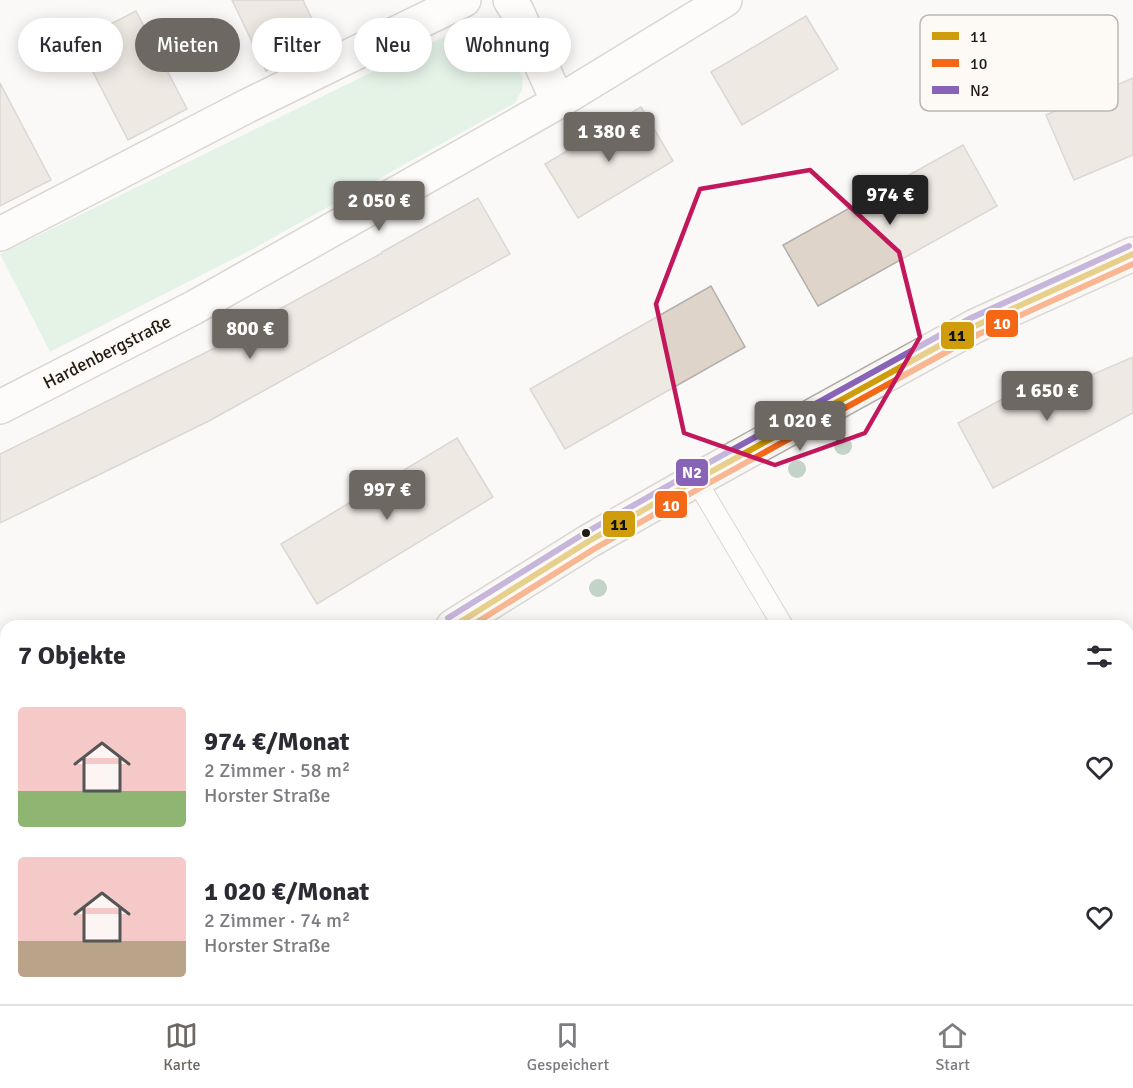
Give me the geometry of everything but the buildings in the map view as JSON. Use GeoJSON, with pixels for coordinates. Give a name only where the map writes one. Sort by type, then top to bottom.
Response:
{"type":"FeatureCollection","features":[{"type":"Feature","properties":{"kind":"street"},"geometry":{"type":"LineString","coordinates":[[0,234],[247,106],[464,0]]}},
{"type":"Feature","properties":{"kind":"street"},"geometry":{"type":"LineString","coordinates":[[510,0],[558,102]]}},
{"type":"Feature","properties":{"kind":"street","name":"Hardenbergstraße"},"geometry":{"type":"LineString","coordinates":[[0,407],[193,308],[558,102],[725,0]]}},
{"type":"Feature","properties":{"kind":"street"},"geometry":{"type":"LineString","coordinates":[[463,620],[589,541],[975,326],[1133,254]]}},
{"type":"Feature","properties":{"kind":"lane"},"geometry":{"type":"LineString","coordinates":[[696,480],[779,620]]}},
{"type":"Feature","properties":{"kind":"highlighted area"},"geometry":{"type":"Polygon","coordinates":[[[810,170],[899,252],[920,337],[865,433],[775,465],[684,433],[656,304],[700,189],[810,170]]]}},
{"type":"Feature","properties":{"kind":"green space"},"geometry":{"type":"Polygon","coordinates":[[[444,37],[444,72],[520,72],[523,78],[522,90],[515,103],[251,250],[50,352],[0,254],[372,72],[432,72],[432,43],[444,37]]]}},
{"type":"Feature","properties":{"kind":"transit line","name":"N2"},"geometry":{"type":"LineString","coordinates":[[448,618],[585,533],[971,318],[1129,246]]}},
{"type":"Feature","properties":{"kind":"transit line","name":"11"},"geometry":{"type":"LineString","coordinates":[[464,620],[589,541],[975,326],[1133,254]]}},
{"type":"Feature","properties":{"kind":"transit line","name":"10"},"geometry":{"type":"LineString","coordinates":[[481,620],[594,549],[700,488],[979,334],[1133,264]]}}]}
